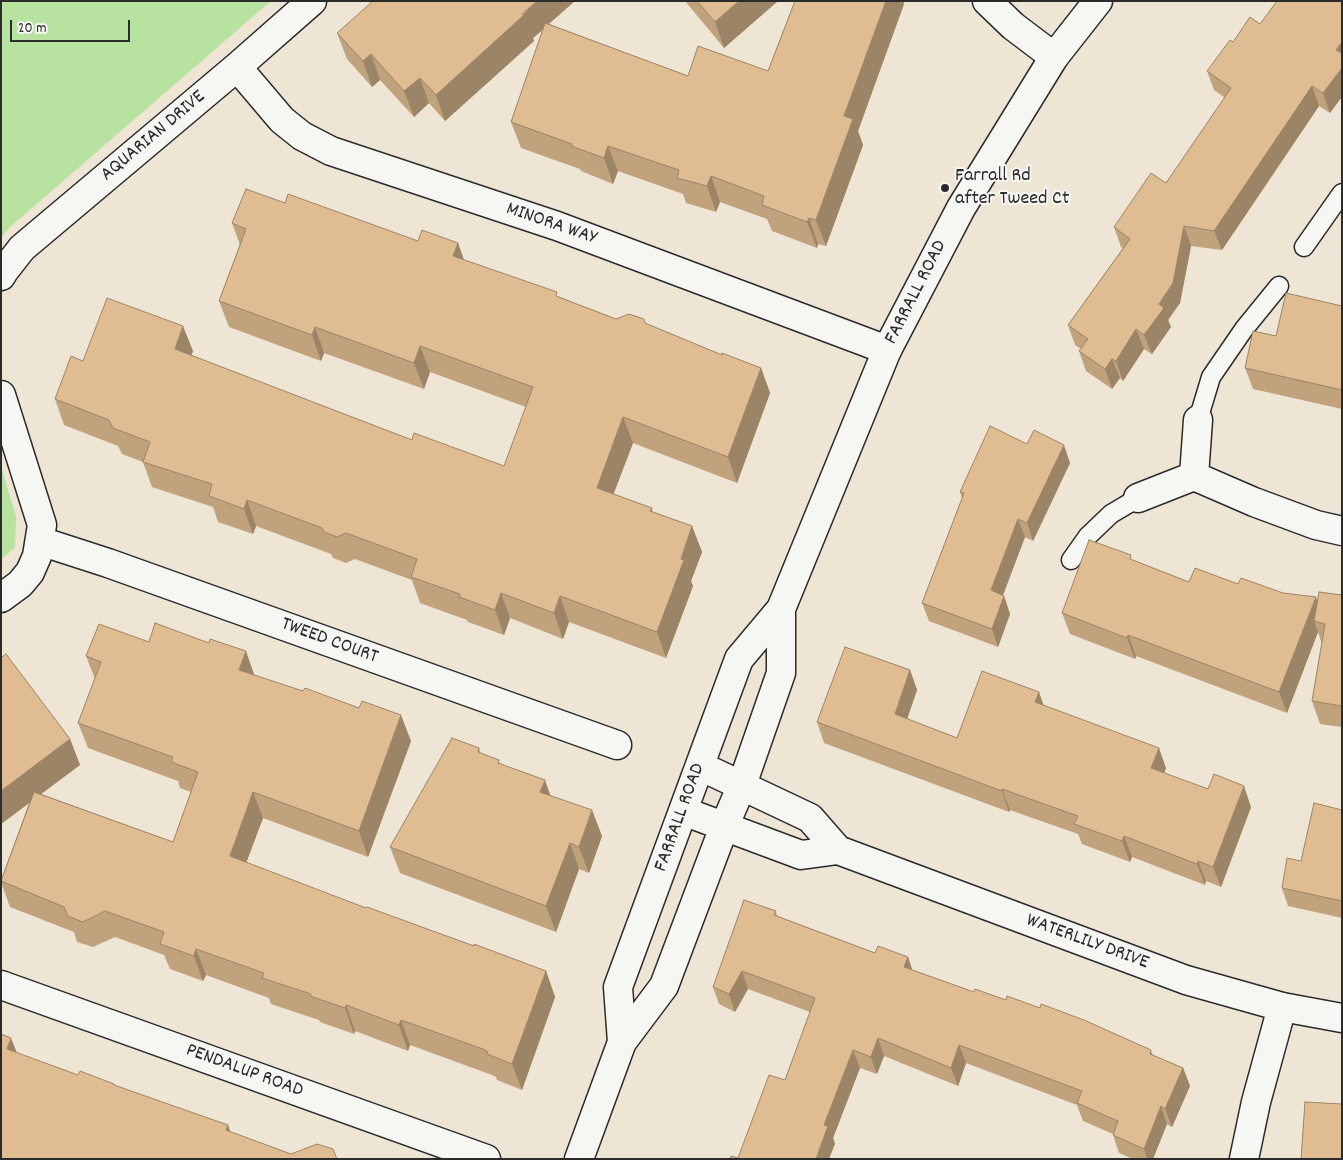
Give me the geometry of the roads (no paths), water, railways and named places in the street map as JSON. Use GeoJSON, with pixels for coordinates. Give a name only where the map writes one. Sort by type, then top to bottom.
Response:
{"type":"FeatureCollection","features":[{"type":"Feature","properties":{"kind":"street","name":"AQUARIAN DRIVE"},"geometry":{"type":"LineString","coordinates":[[1,276],[22,248],[237,67],[312,1]]}},
{"type":"Feature","properties":{"kind":"street"},"geometry":{"type":"LineString","coordinates":[[987,1],[1013,26],[1054,57]]}},
{"type":"Feature","properties":{"kind":"street","name":"FARRALL ROAD"},"geometry":{"type":"LineString","coordinates":[[622,1042],[618,988],[739,659],[781,609],[888,350],[961,208],[1054,57],[1098,1]]}},
{"type":"Feature","properties":{"kind":"street","name":"MINORA WAY"},"geometry":{"type":"LineString","coordinates":[[237,67],[282,120],[302,136],[331,151],[557,226],[888,350]]}},
{"type":"Feature","properties":{"kind":"street"},"geometry":{"type":"LineString","coordinates":[[1,395],[42,525],[37,556],[30,572],[20,584],[1,598]]}},
{"type":"Feature","properties":{"kind":"street"},"geometry":{"type":"LineString","coordinates":[[1194,476],[1198,420]]}},
{"type":"Feature","properties":{"kind":"street"},"geometry":{"type":"LineString","coordinates":[[1138,498],[1194,476],[1254,502],[1316,525],[1342,531]]}},
{"type":"Feature","properties":{"kind":"street","name":"TWEED COURT"},"geometry":{"type":"LineString","coordinates":[[40,541],[108,563],[617,745]]}},
{"type":"Feature","properties":{"kind":"street","name":"FARRALL ROAD"},"geometry":{"type":"LineString","coordinates":[[579,1159],[622,1042],[664,986],[742,785],[781,673],[781,609]]}},
{"type":"Feature","properties":{"kind":"street","name":"WATERLILY DRIVE"},"geometry":{"type":"LineString","coordinates":[[700,766],[810,818],[838,850]]}},
{"type":"Feature","properties":{"kind":"street","name":"WATERLILY DRIVE"},"geometry":{"type":"LineString","coordinates":[[684,811],[724,828],[800,855],[838,850],[1186,980],[1282,1008],[1342,1018]]}},
{"type":"Feature","properties":{"kind":"street","name":"PENDALUP ROAD"},"geometry":{"type":"LineString","coordinates":[[1,985],[486,1159]]}},
{"type":"Feature","properties":{"kind":"street"},"geometry":{"type":"LineString","coordinates":[[1244,1159],[1254,1110],[1282,1008]]}},
{"type":"Feature","properties":{"kind":"lane"},"geometry":{"type":"LineString","coordinates":[[1304,246],[1342,193]]}},
{"type":"Feature","properties":{"kind":"lane"},"geometry":{"type":"LineString","coordinates":[[1198,420],[1211,377],[1244,329],[1279,286]]}},
{"type":"Feature","properties":{"kind":"lane"},"geometry":{"type":"LineString","coordinates":[[1070,560],[1088,536],[1111,514],[1138,498]]}},
{"type":"Feature","properties":{"kind":"place","name":"Farrall Rd after Tweed Ct"},"geometry":{"type":"Point","coordinates":[945,188]}}]}
